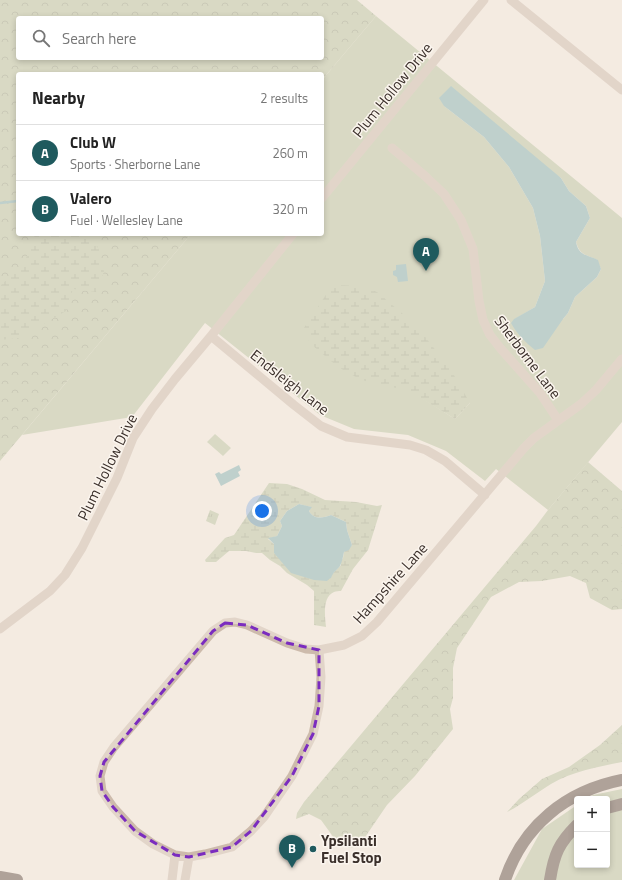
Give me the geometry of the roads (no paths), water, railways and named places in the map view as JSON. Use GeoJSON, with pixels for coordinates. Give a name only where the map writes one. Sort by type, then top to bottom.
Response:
{"type":"FeatureCollection","features":[{"type":"Feature","properties":{"kind":"highway"},"geometry":{"type":"LineString","coordinates":[[505,880],[515,857],[525,840],[552,811],[582,793],[622,780]]}},
{"type":"Feature","properties":{"kind":"highway"},"geometry":{"type":"LineString","coordinates":[[610,807],[622,804]]}},
{"type":"Feature","properties":{"kind":"highway"},"geometry":{"type":"LineString","coordinates":[[550,880],[552,866],[559,847],[566,835],[574,828]]}},
{"type":"Feature","properties":{"kind":"highway"},"geometry":{"type":"LineString","coordinates":[[0,877],[17,880]]}},
{"type":"Feature","properties":{"kind":"street","name":"Plum Hollow Drive"},"geometry":{"type":"LineString","coordinates":[[324,196],[484,0]]}},
{"type":"Feature","properties":{"kind":"street"},"geometry":{"type":"LineString","coordinates":[[511,0],[622,90]]}},
{"type":"Feature","properties":{"kind":"street","name":"Sherborne Lane"},"geometry":{"type":"LineString","coordinates":[[392,148],[444,194],[461,220],[473,249],[479,301],[483,320],[490,335],[540,393],[558,420]]}},
{"type":"Feature","properties":{"kind":"street","name":"Plum Hollow Drive"},"geometry":{"type":"LineString","coordinates":[[0,629],[50,592],[65,575],[82,548],[116,478],[133,438],[152,409],[175,378],[211,336],[291,236]]}},
{"type":"Feature","properties":{"kind":"street","name":"Endsleigh Lane"},"geometry":{"type":"LineString","coordinates":[[211,336],[321,426],[347,437],[410,445],[426,450],[445,461],[485,495]]}},
{"type":"Feature","properties":{"kind":"street","name":"Hampshire Lane"},"geometry":{"type":"LineString","coordinates":[[319,650],[321,677],[319,706],[313,734],[292,776],[264,817],[232,847],[189,857],[175,855],[153,844],[135,831],[113,807],[102,791],[100,776],[104,762],[114,747],[213,631],[225,623],[235,622],[247,625],[287,643],[306,649],[319,650],[344,644],[362,636],[377,622],[524,448],[534,438],[581,404],[596,390],[622,359]]}},
{"type":"Feature","properties":{"kind":"street"},"geometry":{"type":"LineString","coordinates":[[172,880],[175,855]]}},
{"type":"Feature","properties":{"kind":"street"},"geometry":{"type":"LineString","coordinates":[[185,880],[189,857]]}},
{"type":"Feature","properties":{"kind":"water"},"geometry":{"type":"Polygon","coordinates":[[[451,86],[561,178],[569,191],[586,206],[590,218],[576,242],[577,247],[581,252],[598,260],[601,269],[597,277],[575,297],[568,313],[543,348],[535,350],[522,338],[511,323],[514,319],[535,307],[545,281],[540,236],[533,208],[509,167],[484,137],[444,106],[439,98],[451,86]]]}},
{"type":"Feature","properties":{"kind":"water"},"geometry":{"type":"Polygon","coordinates":[[[406,264],[408,281],[398,282],[397,277],[393,275],[393,271],[396,270],[396,265],[406,264]]]}},
{"type":"Feature","properties":{"kind":"water"},"geometry":{"type":"Polygon","coordinates":[[[239,465],[241,470],[238,472],[240,476],[221,486],[215,474],[219,472],[221,474],[239,465]]]}},
{"type":"Feature","properties":{"kind":"water"},"geometry":{"type":"Polygon","coordinates":[[[299,504],[312,507],[309,511],[313,516],[322,517],[331,515],[346,522],[352,545],[349,550],[344,552],[340,566],[327,581],[314,580],[291,573],[274,553],[274,544],[268,538],[277,536],[282,526],[280,521],[287,511],[299,504]]]}},
{"type":"Feature","properties":{"kind":"waterway"},"geometry":{"type":"LineString","coordinates":[[0,203],[16,201]]}},
{"type":"Feature","properties":{"kind":"place","name":"Club W"},"geometry":{"type":"Point","coordinates":[426,271]}},
{"type":"Feature","properties":{"kind":"place","name":"Ypsilanti Fuel Stop"},"geometry":{"type":"Point","coordinates":[313,849]}},
{"type":"Feature","properties":{"kind":"place","name":"Valero"},"geometry":{"type":"Point","coordinates":[292,868]}}]}
